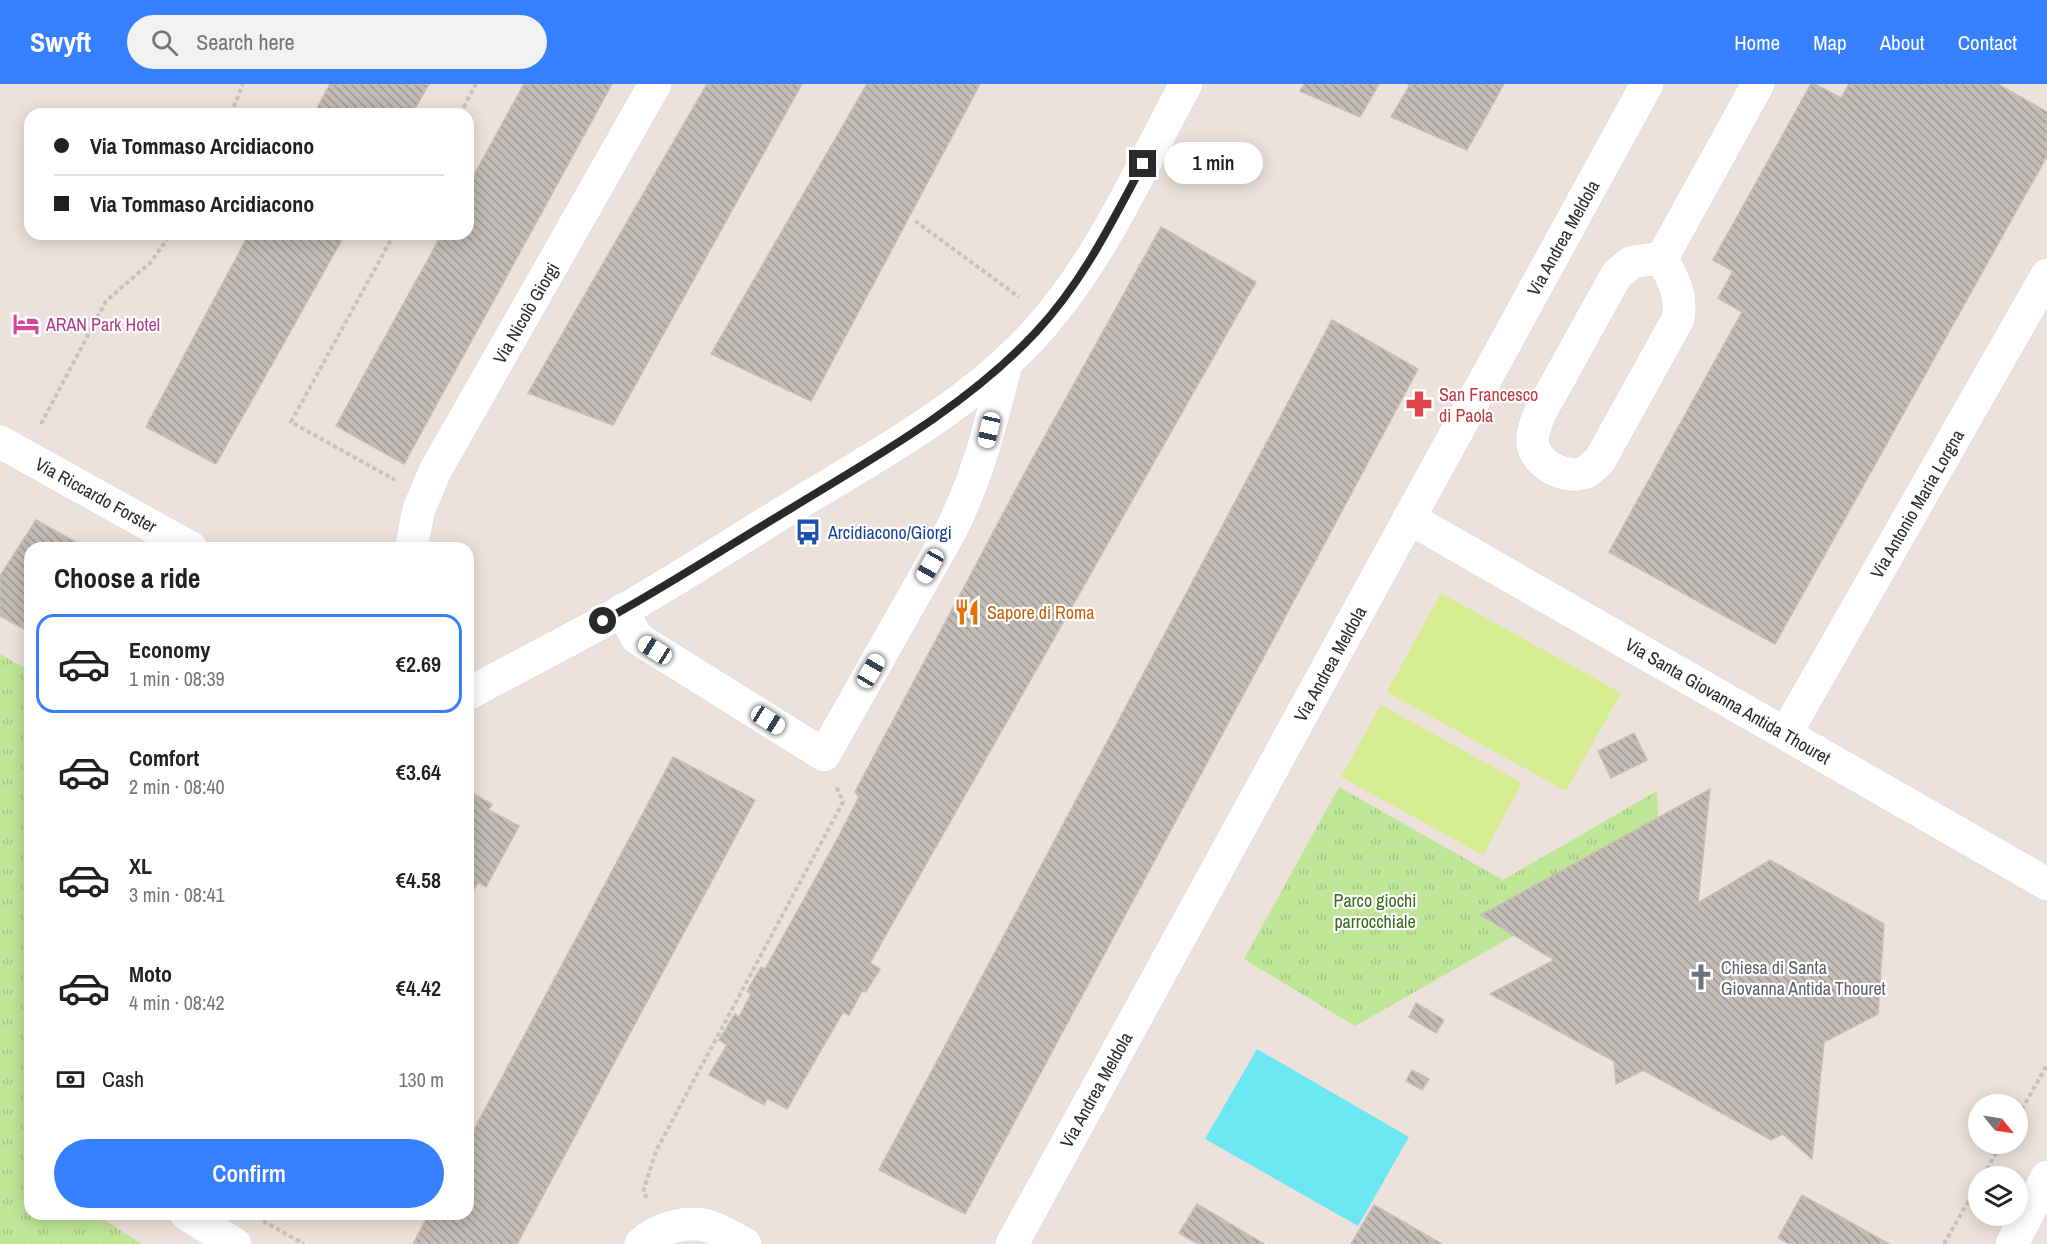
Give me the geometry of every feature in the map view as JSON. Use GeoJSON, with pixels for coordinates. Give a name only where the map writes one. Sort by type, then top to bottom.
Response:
{"type":"FeatureCollection","features":[{"type":"Feature","properties":{"kind":"street","name":"Via Nicolò Giorgi"},"geometry":{"type":"LineString","coordinates":[[412,542],[424,496],[435,471],[655,84]]}},
{"type":"Feature","properties":{"kind":"street"},"geometry":{"type":"LineString","coordinates":[[474,691],[622,610],[873,459],[955,403],[1007,361],[1048,318],[1080,275],[1107,231],[1186,84]]}},
{"type":"Feature","properties":{"kind":"street","name":"Via Andrea Meldola"},"geometry":{"type":"LineString","coordinates":[[1012,1244],[1647,84]]}},
{"type":"Feature","properties":{"kind":"street"},"geometry":{"type":"LineString","coordinates":[[1662,258],[1758,84]]}},
{"type":"Feature","properties":{"kind":"street"},"geometry":{"type":"LineString","coordinates":[[1662,258],[1680,298],[1678,319],[1600,460],[1586,472],[1564,474],[1553,469],[1544,462],[1533,445],[1535,424],[1540,413],[1617,274],[1632,262],[1662,258]]}},
{"type":"Feature","properties":{"kind":"street","name":"Via Antonio Maria Lorgna"},"geometry":{"type":"LineString","coordinates":[[1786,734],[2047,275]]}},
{"type":"Feature","properties":{"kind":"street"},"geometry":{"type":"LineString","coordinates":[[622,610],[637,638],[824,755],[950,532],[967,497],[986,443],[1007,361]]}},
{"type":"Feature","properties":{"kind":"street","name":"Via Riccardo Forster"},"geometry":{"type":"LineString","coordinates":[[12,449],[180,542]]}},
{"type":"Feature","properties":{"kind":"street","name":"Via Santa Giovanna Antida Thouret"},"geometry":{"type":"LineString","coordinates":[[1409,518],[2047,884]]}},
{"type":"Feature","properties":{"kind":"street"},"geometry":{"type":"LineString","coordinates":[[2012,1244],[2047,1177]]}},
{"type":"Feature","properties":{"kind":"street"},"geometry":{"type":"LineString","coordinates":[[195,1220],[229,1242]]}},
{"type":"Feature","properties":{"kind":"street"},"geometry":{"type":"LineString","coordinates":[[654,1236],[692,1224],[711,1226],[744,1244]]}},
{"type":"Feature","properties":{"kind":"path"},"geometry":{"type":"LineString","coordinates":[[233,108],[243,84]]}},
{"type":"Feature","properties":{"kind":"path"},"geometry":{"type":"LineString","coordinates":[[463,108],[476,84]]}},
{"type":"Feature","properties":{"kind":"path"},"geometry":{"type":"LineString","coordinates":[[915,221],[1048,318]]}},
{"type":"Feature","properties":{"kind":"path"},"geometry":{"type":"LineString","coordinates":[[12,449],[106,301],[150,263],[167,240]]}},
{"type":"Feature","properties":{"kind":"path"},"geometry":{"type":"LineString","coordinates":[[391,240],[291,422],[424,496]]}},
{"type":"Feature","properties":{"kind":"path"},"geometry":{"type":"LineString","coordinates":[[654,1236],[643,1192],[656,1151],[843,802],[824,755]]}},
{"type":"Feature","properties":{"kind":"path"},"geometry":{"type":"LineString","coordinates":[[2028,1098],[2047,1065]]}},
{"type":"Feature","properties":{"kind":"path"},"geometry":{"type":"LineString","coordinates":[[1944,1244],[1968,1202]]}},
{"type":"Feature","properties":{"kind":"path"},"geometry":{"type":"LineString","coordinates":[[260,1220],[304,1244]]}},
{"type":"Feature","properties":{"kind":"green space"},"geometry":{"type":"Polygon","coordinates":[[[1441,593],[1621,693],[1566,791],[1387,692],[1441,593]]]}},
{"type":"Feature","properties":{"kind":"green space"},"geometry":{"type":"Polygon","coordinates":[[[0,654],[24,668],[24,1220],[105,1220],[142,1244],[0,1244],[0,654]]]}},
{"type":"Feature","properties":{"kind":"green space"},"geometry":{"type":"Polygon","coordinates":[[[1381,705],[1522,783],[1483,855],[1341,777],[1381,705]]]}},
{"type":"Feature","properties":{"kind":"green space","name":"Parco giochi parrocchiale"},"geometry":{"type":"Polygon","coordinates":[[[1339,787],[1503,880],[1657,791],[1660,852],[1355,1026],[1244,959],[1339,787]]]}},
{"type":"Feature","properties":{"kind":"water"},"geometry":{"type":"Polygon","coordinates":[[[1257,1049],[1409,1137],[1358,1226],[1205,1139],[1257,1049]]]}},
{"type":"Feature","properties":{"kind":"building"},"geometry":{"type":"Polygon","coordinates":[[[330,84],[429,84],[415,108],[317,108],[330,84]]]}},
{"type":"Feature","properties":{"kind":"building"},"geometry":{"type":"Polygon","coordinates":[[[524,84],[612,84],[404,464],[336,426],[439,240],[474,240],[474,175],[524,84]]]}},
{"type":"Feature","properties":{"kind":"building"},"geometry":{"type":"Polygon","coordinates":[[[707,84],[802,84],[613,425],[528,393],[707,84]]]}},
{"type":"Feature","properties":{"kind":"building"},"geometry":{"type":"Polygon","coordinates":[[[867,84],[980,84],[811,401],[711,354],[867,84]]]}},
{"type":"Feature","properties":{"kind":"building"},"geometry":{"type":"Polygon","coordinates":[[[1304,84],[1379,84],[1360,117],[1300,91],[1304,84]]]}},
{"type":"Feature","properties":{"kind":"building"},"geometry":{"type":"Polygon","coordinates":[[[1407,84],[1504,84],[1467,150],[1391,117],[1410,85],[1407,84]]]}},
{"type":"Feature","properties":{"kind":"building"},"geometry":{"type":"Polygon","coordinates":[[[1811,84],[1841,98],[1849,84],[1998,84],[2047,112],[2047,156],[1775,644],[1609,552],[1742,312],[1718,298],[1733,271],[1713,260],[1811,84]]]}},
{"type":"Feature","properties":{"kind":"building"},"geometry":{"type":"Polygon","coordinates":[[[1161,227],[1256,282],[870,963],[880,969],[866,992],[862,991],[849,1015],[843,1012],[787,1109],[767,1098],[764,1105],[709,1075],[727,1045],[719,1040],[735,1014],[739,1017],[751,994],[747,991],[761,967],[765,969],[833,847],[859,797],[855,792],[1029,465],[1161,227]]]}},
{"type":"Feature","properties":{"kind":"building"},"geometry":{"type":"Polygon","coordinates":[[[246,240],[342,240],[216,464],[146,427],[246,240]]]}},
{"type":"Feature","properties":{"kind":"building"},"geometry":{"type":"Polygon","coordinates":[[[1332,320],[1418,369],[965,1214],[879,1170],[1332,320]]]}},
{"type":"Feature","properties":{"kind":"building"},"geometry":{"type":"Polygon","coordinates":[[[36,520],[75,542],[24,542],[24,629],[0,616],[0,576],[36,520]]]}},
{"type":"Feature","properties":{"kind":"building"},"geometry":{"type":"Polygon","coordinates":[[[1634,733],[1647,760],[1611,778],[1598,751],[1634,733]]]}},
{"type":"Feature","properties":{"kind":"building"},"geometry":{"type":"Polygon","coordinates":[[[673,757],[755,800],[517,1244],[413,1244],[426,1220],[474,1220],[474,1130],[673,757]]]}},
{"type":"Feature","properties":{"kind":"building","name":"Chiesa di Santa Giovanna Antida Thouret"},"geometry":{"type":"Polygon","coordinates":[[[1710,789],[1698,903],[1770,860],[1884,924],[1878,1014],[1824,1042],[1812,1159],[1783,1134],[1771,1140],[1643,1070],[1616,1084],[1614,1061],[1490,994],[1554,960],[1481,915],[1710,789]]]}},
{"type":"Feature","properties":{"kind":"building"},"geometry":{"type":"Polygon","coordinates":[[[474,794],[492,804],[489,810],[519,826],[486,887],[478,882],[474,889],[474,794]]]}},
{"type":"Feature","properties":{"kind":"building"},"geometry":{"type":"Polygon","coordinates":[[[1416,1003],[1444,1020],[1436,1033],[1409,1017],[1416,1003]]]}},
{"type":"Feature","properties":{"kind":"building"},"geometry":{"type":"Polygon","coordinates":[[[1412,1070],[1429,1079],[1422,1090],[1406,1081],[1412,1070]]]}},
{"type":"Feature","properties":{"kind":"building"},"geometry":{"type":"Polygon","coordinates":[[[1802,1195],[1889,1244],[1789,1244],[1778,1238],[1802,1195]]]}},
{"type":"Feature","properties":{"kind":"building"},"geometry":{"type":"Polygon","coordinates":[[[1197,1204],[1264,1244],[1198,1244],[1179,1233],[1197,1204]]]}},
{"type":"Feature","properties":{"kind":"building"},"geometry":{"type":"Polygon","coordinates":[[[1374,1205],[1442,1244],[1351,1244],[1374,1205]]]}},
{"type":"Feature","properties":{"kind":"place","name":"ARAN Park Hotel"},"geometry":{"type":"Point","coordinates":[26,324]}},
{"type":"Feature","properties":{"kind":"place","name":"San Francesco di Paola"},"geometry":{"type":"Point","coordinates":[1419,404]}},
{"type":"Feature","properties":{"kind":"place","name":"Arcidiacono/Giorgi"},"geometry":{"type":"Point","coordinates":[808,532]}},
{"type":"Feature","properties":{"kind":"place","name":"Sapore di Roma"},"geometry":{"type":"Point","coordinates":[967,612]}},
{"type":"Feature","properties":{"kind":"place","name":"Chiesa di Santa Giovanna Antida Thouret"},"geometry":{"type":"Point","coordinates":[1701,977]}},
{"type":"Feature","properties":{"kind":"route"},"geometry":{"type":"LineString","coordinates":[[603,621],[873,459],[955,403],[1007,361],[1037,331],[1068,293],[1107,231],[1143,164]]}}]}
